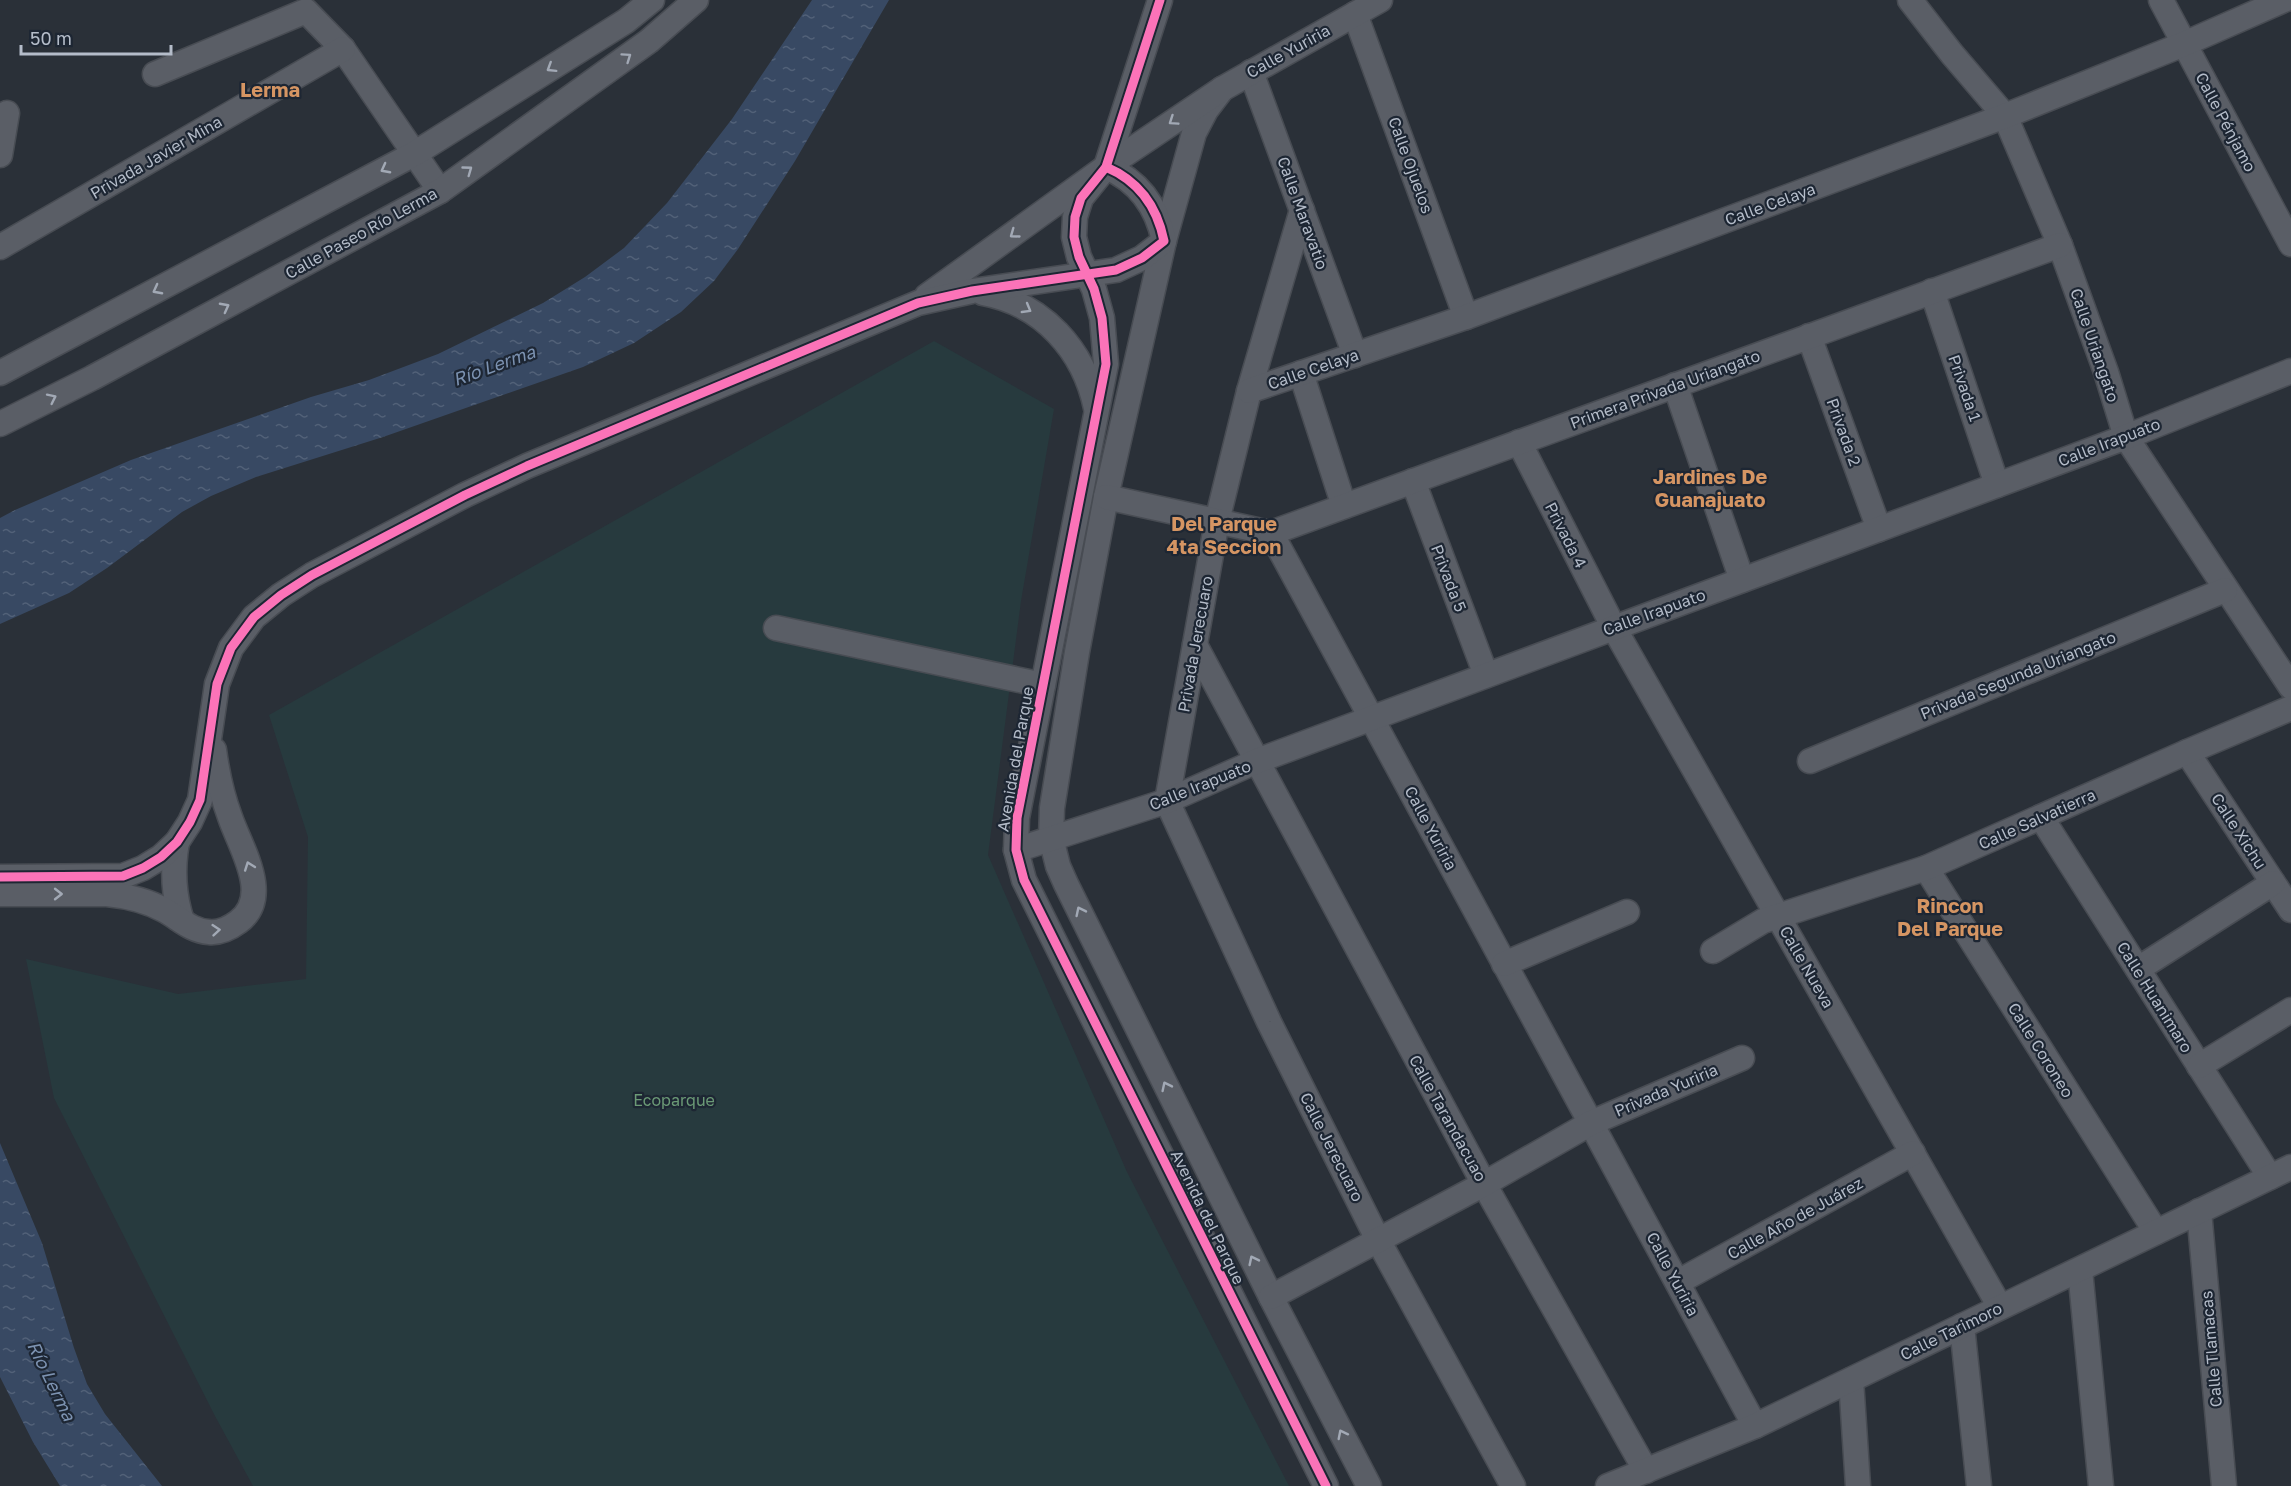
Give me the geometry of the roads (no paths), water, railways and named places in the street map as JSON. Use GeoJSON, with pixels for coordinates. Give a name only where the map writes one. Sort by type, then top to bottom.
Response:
{"type":"FeatureCollection","features":[{"type":"Feature","properties":{"kind":"street"},"geometry":{"type":"LineString","coordinates":[[0,373],[414,154],[626,21],[652,0]]}},
{"type":"Feature","properties":{"kind":"street","name":"Calle Paseo Río Lerma"},"geometry":{"type":"LineString","coordinates":[[0,424],[92,378],[440,191],[649,41],[696,0]]}},
{"type":"Feature","properties":{"kind":"street"},"geometry":{"type":"LineString","coordinates":[[0,894],[107,894],[124,886],[177,842],[200,800],[217,684],[231,648],[254,617],[281,595],[312,575],[465,495],[527,466],[918,303],[972,291],[1109,272],[1147,255],[1164,241],[1156,214],[1141,190],[1119,172],[1106,166],[1160,0]]}},
{"type":"Feature","properties":{"kind":"street","name":"Calle Yuriria"},"geometry":{"type":"LineString","coordinates":[[918,303],[1106,166],[1222,89],[1380,0]]}},
{"type":"Feature","properties":{"kind":"street","name":"Calle Uriangato"},"geometry":{"type":"LineString","coordinates":[[1910,0],[2005,116],[2060,245],[2102,361],[2126,437],[2225,590],[2288,677]]}},
{"type":"Feature","properties":{"kind":"street","name":"Calle Pénjamo"},"geometry":{"type":"LineString","coordinates":[[2161,0],[2291,244]]}},
{"type":"Feature","properties":{"kind":"street","name":"Calle Celaya"},"geometry":{"type":"LineString","coordinates":[[1249,391],[1466,317],[2005,116],[2184,44],[2284,0]]}},
{"type":"Feature","properties":{"kind":"street"},"geometry":{"type":"LineString","coordinates":[[155,75],[306,11],[343,49],[440,191]]}},
{"type":"Feature","properties":{"kind":"street","name":"Calle Ojuelos"},"geometry":{"type":"LineString","coordinates":[[1355,14],[1466,317]]}},
{"type":"Feature","properties":{"kind":"street","name":"Privada Javier Mina"},"geometry":{"type":"LineString","coordinates":[[0,247],[343,49]]}},
{"type":"Feature","properties":{"kind":"street","name":"Calle Maravatio"},"geometry":{"type":"LineString","coordinates":[[1251,72],[1355,355]]}},
{"type":"Feature","properties":{"kind":"street","name":"Avenida del Parque"},"geometry":{"type":"LineString","coordinates":[[1222,89],[1206,110],[1194,133],[1164,241],[1106,497],[1077,652],[1052,808],[1050,838],[1066,884],[1271,1297],[1369,1486]]}},
{"type":"Feature","properties":{"kind":"street"},"geometry":{"type":"LineString","coordinates":[[0,155],[7,113]]}},
{"type":"Feature","properties":{"kind":"street","name":"Avenida del Parque"},"geometry":{"type":"LineString","coordinates":[[1106,166],[1081,198],[1075,217],[1074,237],[1078,257],[1088,275],[1101,311],[1107,364],[1017,818],[1016,850],[1024,880],[1326,1486]]}},
{"type":"Feature","properties":{"kind":"street","name":"Privada Jerecuaro"},"geometry":{"type":"LineString","coordinates":[[1167,801],[1217,521],[1249,391],[1302,210]]}},
{"type":"Feature","properties":{"kind":"street","name":"Primera Privada Uriangato"},"geometry":{"type":"LineString","coordinates":[[1271,533],[2060,245]]}},
{"type":"Feature","properties":{"kind":"street"},"geometry":{"type":"LineString","coordinates":[[972,291],[995,295],[1017,303],[1038,315],[1056,330],[1084,368],[1097,413]]}},
{"type":"Feature","properties":{"kind":"street","name":"Privada 1"},"geometry":{"type":"LineString","coordinates":[[1932,291],[1997,484]]}},
{"type":"Feature","properties":{"kind":"street","name":"Privada 2"},"geometry":{"type":"LineString","coordinates":[[1809,336],[1879,529]]}},
{"type":"Feature","properties":{"kind":"street","name":"Calle Irapuato"},"geometry":{"type":"LineString","coordinates":[[1016,850],[1167,801],[1257,761],[2126,437],[2291,372]]}},
{"type":"Feature","properties":{"kind":"street"},"geometry":{"type":"LineString","coordinates":[[1301,373],[1344,506]]}},
{"type":"Feature","properties":{"kind":"street"},"geometry":{"type":"LineString","coordinates":[[1675,385],[1742,580]]}},
{"type":"Feature","properties":{"kind":"street","name":"Privada 4"},"geometry":{"type":"LineString","coordinates":[[1519,442],[1614,628]]}},
{"type":"Feature","properties":{"kind":"street","name":"Privada 5"},"geometry":{"type":"LineString","coordinates":[[1413,481],[1486,675]]}},
{"type":"Feature","properties":{"kind":"street"},"geometry":{"type":"LineString","coordinates":[[1106,497],[1271,533]]}},
{"type":"Feature","properties":{"kind":"street","name":"Calle Yuriria"},"geometry":{"type":"LineString","coordinates":[[1271,533],[1755,1426]]}},
{"type":"Feature","properties":{"kind":"street","name":"Privada Segunda Uriangato"},"geometry":{"type":"LineString","coordinates":[[1810,761],[2225,590]]}},
{"type":"Feature","properties":{"kind":"street"},"geometry":{"type":"LineString","coordinates":[[776,628],[1043,685]]}},
{"type":"Feature","properties":{"kind":"street","name":"Calle Nueva"},"geometry":{"type":"LineString","coordinates":[[1614,628],[2000,1307]]}},
{"type":"Feature","properties":{"kind":"street","name":"Calle Tarandacuao"},"geometry":{"type":"LineString","coordinates":[[1195,645],[1484,1184],[1646,1471]]}},
{"type":"Feature","properties":{"kind":"street","name":"Calle Salvatierra"},"geometry":{"type":"LineString","coordinates":[[1713,951],[1745,930],[1777,915],[1926,868],[2291,708]]}},
{"type":"Feature","properties":{"kind":"street"},"geometry":{"type":"LineString","coordinates":[[0,877],[124,886],[192,928],[209,932],[226,930],[241,920],[251,906],[255,889],[251,871],[229,816],[221,786],[211,727]]}},
{"type":"Feature","properties":{"kind":"street","name":"Calle Xichu"},"geometry":{"type":"LineString","coordinates":[[2187,752],[2291,910]]}},
{"type":"Feature","properties":{"kind":"street","name":"Calle Jerecuaro"},"geometry":{"type":"LineString","coordinates":[[1167,801],[1269,1022],[1378,1240],[1513,1486]]}},
{"type":"Feature","properties":{"kind":"street"},"geometry":{"type":"LineString","coordinates":[[194,813],[212,811],[229,816]]}},
{"type":"Feature","properties":{"kind":"street","name":"Calle Huanimaro"},"geometry":{"type":"LineString","coordinates":[[2041,817],[2199,1066],[2280,1172]]}},
{"type":"Feature","properties":{"kind":"street"},"geometry":{"type":"LineString","coordinates":[[177,842],[173,882],[182,921]]}},
{"type":"Feature","properties":{"kind":"street","name":"Calle Coroneo"},"geometry":{"type":"LineString","coordinates":[[1926,868],[2156,1232]]}},
{"type":"Feature","properties":{"kind":"street"},"geometry":{"type":"LineString","coordinates":[[2138,969],[2273,883]]}},
{"type":"Feature","properties":{"kind":"street"},"geometry":{"type":"LineString","coordinates":[[1504,964],[1627,912]]}},
{"type":"Feature","properties":{"kind":"street"},"geometry":{"type":"LineString","coordinates":[[2199,1066],[2291,1010]]}},
{"type":"Feature","properties":{"kind":"street","name":"Privada Yuriria"},"geometry":{"type":"LineString","coordinates":[[1591,1123],[1742,1058]]}},
{"type":"Feature","properties":{"kind":"street"},"geometry":{"type":"LineString","coordinates":[[1271,1297],[1484,1184],[1591,1123]]}},
{"type":"Feature","properties":{"kind":"street","name":"Calle Año de Juárez"},"geometry":{"type":"LineString","coordinates":[[1678,1282],[1913,1153]]}},
{"type":"Feature","properties":{"kind":"street","name":"Calle Tarimoro"},"geometry":{"type":"LineString","coordinates":[[1608,1486],[1755,1426],[2280,1172]]}},
{"type":"Feature","properties":{"kind":"street","name":"Calle Tlamacas"},"geometry":{"type":"LineString","coordinates":[[2199,1211],[2224,1486]]}},
{"type":"Feature","properties":{"kind":"street"},"geometry":{"type":"LineString","coordinates":[[2080,1270],[2101,1486]]}},
{"type":"Feature","properties":{"kind":"street"},"geometry":{"type":"LineString","coordinates":[[1962,1326],[1979,1486]]}},
{"type":"Feature","properties":{"kind":"street"},"geometry":{"type":"LineString","coordinates":[[1851,1380],[1858,1486]]}},
{"type":"Feature","properties":{"kind":"water","name":"Río Lerma"},"geometry":{"type":"Polygon","coordinates":[[[812,0],[889,0],[795,161],[738,249],[714,281],[681,312],[634,343],[583,367],[383,437],[256,477],[211,496],[182,512],[107,568],[69,593],[0,624],[0,518],[131,460],[311,397],[369,380],[438,354],[543,303],[585,277],[624,248],[667,203],[732,119],[812,0]]]}},
{"type":"Feature","properties":{"kind":"water","name":"Río Lerma"},"geometry":{"type":"Polygon","coordinates":[[[0,1143],[42,1243],[87,1384],[105,1414],[162,1486],[60,1486],[33,1442],[0,1377],[0,1143]]]}},
{"type":"Feature","properties":{"kind":"district","name":"Lerma"},"geometry":{"type":"Point","coordinates":[270,90]}},
{"type":"Feature","properties":{"kind":"district","name":"Jardines De Guanajuato"},"geometry":{"type":"Point","coordinates":[1710,488]}},
{"type":"Feature","properties":{"kind":"district","name":"Del Parque 4ta Seccion"},"geometry":{"type":"Point","coordinates":[1224,536]}},
{"type":"Feature","properties":{"kind":"district","name":"Rincon Del Parque"},"geometry":{"type":"Point","coordinates":[1950,918]}},
{"type":"Feature","properties":{"kind":"park label","name":"Ecoparque"},"geometry":{"type":"Point","coordinates":[674,1100]}}]}
